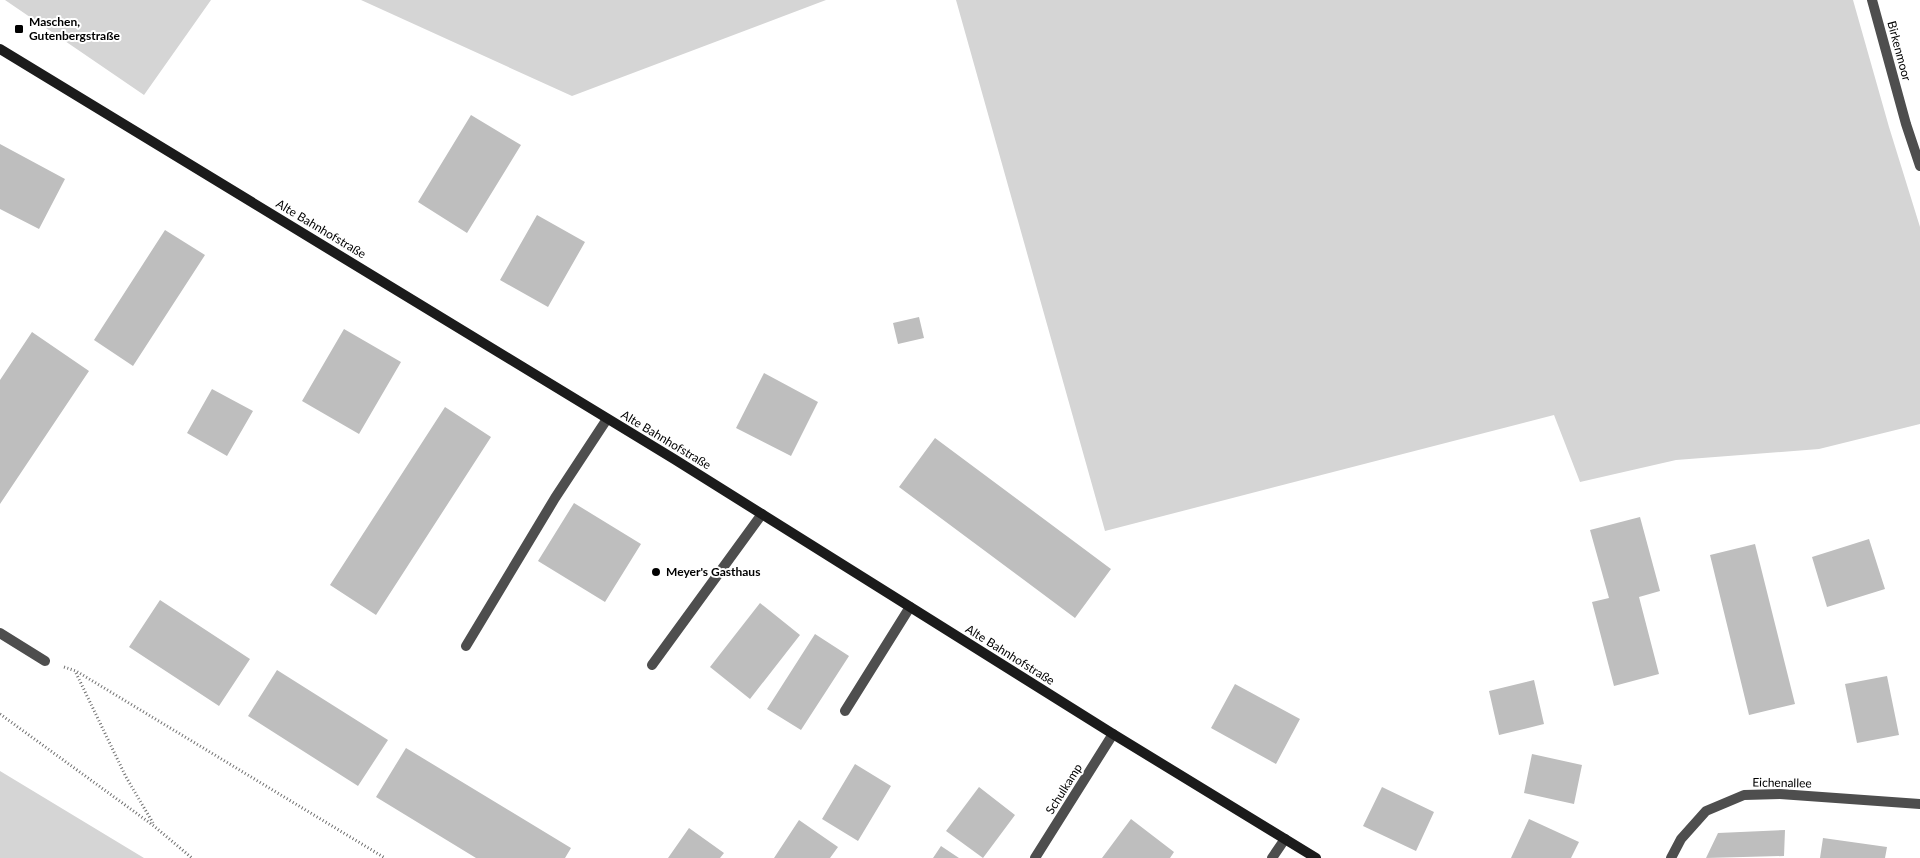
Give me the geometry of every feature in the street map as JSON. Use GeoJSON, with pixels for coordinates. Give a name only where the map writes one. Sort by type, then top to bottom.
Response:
{"type":"FeatureCollection","features":[{"type":"Feature","properties":{"kind":"street","name":"Birkenmoor"},"geometry":{"type":"LineString","coordinates":[[1872,0],[1920,166]]}},
{"type":"Feature","properties":{"kind":"street","name":"Alte Bahnhofstraße"},"geometry":{"type":"LineString","coordinates":[[0,49],[762,514],[1113,734],[1316,858]]}},
{"type":"Feature","properties":{"kind":"street"},"geometry":{"type":"LineString","coordinates":[[466,646],[555,498],[607,419]]}},
{"type":"Feature","properties":{"kind":"street"},"geometry":{"type":"LineString","coordinates":[[652,665],[762,514]]}},
{"type":"Feature","properties":{"kind":"street"},"geometry":{"type":"LineString","coordinates":[[844,711],[910,607]]}},
{"type":"Feature","properties":{"kind":"street"},"geometry":{"type":"LineString","coordinates":[[0,633],[45,661]]}},
{"type":"Feature","properties":{"kind":"street","name":"Schulkamp"},"geometry":{"type":"LineString","coordinates":[[1035,858],[1113,734]]}},
{"type":"Feature","properties":{"kind":"street","name":"Eichenallee"},"geometry":{"type":"LineString","coordinates":[[1671,858],[1681,839],[1706,811],[1744,795],[1780,794],[1920,804]]}},
{"type":"Feature","properties":{"kind":"street"},"geometry":{"type":"LineString","coordinates":[[1272,858],[1285,839]]}},
{"type":"Feature","properties":{"kind":"path"},"geometry":{"type":"LineString","coordinates":[[45,661],[76,671],[385,858]]}},
{"type":"Feature","properties":{"kind":"path"},"geometry":{"type":"LineString","coordinates":[[76,671],[126,777],[154,826]]}},
{"type":"Feature","properties":{"kind":"path"},"geometry":{"type":"LineString","coordinates":[[0,714],[154,826],[192,858]]}},
{"type":"Feature","properties":{"kind":"shaded area"},"geometry":{"type":"Polygon","coordinates":[[[5,0],[211,0],[144,95],[5,0]]]}},
{"type":"Feature","properties":{"kind":"shaded area"},"geometry":{"type":"Polygon","coordinates":[[[361,0],[826,0],[572,96],[361,0]]]}},
{"type":"Feature","properties":{"kind":"shaded area"},"geometry":{"type":"Polygon","coordinates":[[[956,0],[1853,0],[1920,227],[1920,424],[1819,449],[1676,460],[1580,482],[1554,415],[1105,531],[956,0]]]}},
{"type":"Feature","properties":{"kind":"shaded area"},"geometry":{"type":"Polygon","coordinates":[[[0,771],[144,858],[0,858],[0,771]]]}},
{"type":"Feature","properties":{"kind":"building"},"geometry":{"type":"Polygon","coordinates":[[[471,115],[521,145],[467,233],[418,202],[471,115]]]}},
{"type":"Feature","properties":{"kind":"building"},"geometry":{"type":"Polygon","coordinates":[[[0,144],[65,179],[39,229],[0,209],[0,144]]]}},
{"type":"Feature","properties":{"kind":"building"},"geometry":{"type":"Polygon","coordinates":[[[537,215],[585,242],[548,307],[500,280],[537,215]]]}},
{"type":"Feature","properties":{"kind":"building"},"geometry":{"type":"Polygon","coordinates":[[[165,230],[205,255],[133,366],[94,340],[165,230]]]}},
{"type":"Feature","properties":{"kind":"building"},"geometry":{"type":"Polygon","coordinates":[[[919,317],[924,338],[898,344],[893,323],[919,317]]]}},
{"type":"Feature","properties":{"kind":"building"},"geometry":{"type":"Polygon","coordinates":[[[344,329],[401,362],[359,434],[302,401],[344,329]]]}},
{"type":"Feature","properties":{"kind":"building"},"geometry":{"type":"Polygon","coordinates":[[[32,332],[89,371],[0,504],[0,380],[32,332]]]}},
{"type":"Feature","properties":{"kind":"building"},"geometry":{"type":"Polygon","coordinates":[[[764,373],[818,402],[791,456],[736,428],[764,373]]]}},
{"type":"Feature","properties":{"kind":"building"},"geometry":{"type":"Polygon","coordinates":[[[212,389],[253,411],[227,456],[187,433],[212,389]]]}},
{"type":"Feature","properties":{"kind":"building"},"geometry":{"type":"Polygon","coordinates":[[[445,407],[491,437],[376,615],[330,585],[445,407]]]}},
{"type":"Feature","properties":{"kind":"building"},"geometry":{"type":"Polygon","coordinates":[[[935,438],[1111,569],[1075,618],[899,487],[935,438]]]}},
{"type":"Feature","properties":{"kind":"building"},"geometry":{"type":"Polygon","coordinates":[[[574,503],[641,544],[605,602],[538,561],[574,503]]]}},
{"type":"Feature","properties":{"kind":"building"},"geometry":{"type":"Polygon","coordinates":[[[1640,517],[1660,591],[1639,597],[1659,674],[1614,686],[1592,602],[1609,598],[1590,530],[1640,517]]]}},
{"type":"Feature","properties":{"kind":"building"},"geometry":{"type":"Polygon","coordinates":[[[1869,539],[1885,589],[1827,607],[1812,557],[1869,539]]]}},
{"type":"Feature","properties":{"kind":"building"},"geometry":{"type":"Polygon","coordinates":[[[1755,544],[1795,704],[1749,715],[1710,555],[1755,544]]]}},
{"type":"Feature","properties":{"kind":"building"},"geometry":{"type":"Polygon","coordinates":[[[160,600],[250,659],[219,706],[129,647],[160,600]]]}},
{"type":"Feature","properties":{"kind":"building"},"geometry":{"type":"Polygon","coordinates":[[[760,603],[800,635],[750,699],[710,667],[760,603]]]}},
{"type":"Feature","properties":{"kind":"building"},"geometry":{"type":"Polygon","coordinates":[[[815,634],[849,656],[801,730],[767,709],[815,634]]]}},
{"type":"Feature","properties":{"kind":"building"},"geometry":{"type":"Polygon","coordinates":[[[277,670],[388,740],[358,786],[248,716],[277,670]]]}},
{"type":"Feature","properties":{"kind":"building"},"geometry":{"type":"Polygon","coordinates":[[[1887,676],[1899,735],[1857,743],[1845,684],[1887,676]]]}},
{"type":"Feature","properties":{"kind":"building"},"geometry":{"type":"Polygon","coordinates":[[[1534,680],[1544,724],[1499,735],[1489,691],[1534,680]]]}},
{"type":"Feature","properties":{"kind":"building"},"geometry":{"type":"Polygon","coordinates":[[[1235,684],[1300,719],[1276,764],[1211,728],[1235,684]]]}},
{"type":"Feature","properties":{"kind":"building"},"geometry":{"type":"Polygon","coordinates":[[[406,748],[571,848],[565,858],[476,858],[376,797],[406,748]]]}},
{"type":"Feature","properties":{"kind":"building"},"geometry":{"type":"Polygon","coordinates":[[[1532,754],[1582,765],[1574,804],[1524,793],[1532,754]]]}},
{"type":"Feature","properties":{"kind":"building"},"geometry":{"type":"Polygon","coordinates":[[[855,764],[891,786],[858,841],[822,819],[855,764]]]}},
{"type":"Feature","properties":{"kind":"building"},"geometry":{"type":"Polygon","coordinates":[[[979,787],[1015,815],[983,858],[946,831],[979,787]]]}},
{"type":"Feature","properties":{"kind":"building"},"geometry":{"type":"Polygon","coordinates":[[[1382,787],[1434,812],[1416,851],[1363,826],[1382,787]]]}},
{"type":"Feature","properties":{"kind":"building"},"geometry":{"type":"Polygon","coordinates":[[[1131,819],[1174,852],[1170,858],[1102,858],[1131,819]]]}},
{"type":"Feature","properties":{"kind":"building"},"geometry":{"type":"Polygon","coordinates":[[[1529,819],[1579,842],[1571,858],[1511,858],[1529,819]]]}},
{"type":"Feature","properties":{"kind":"building"},"geometry":{"type":"Polygon","coordinates":[[[799,820],[838,847],[830,858],[774,858],[799,820]]]}},
{"type":"Feature","properties":{"kind":"building"},"geometry":{"type":"Polygon","coordinates":[[[689,828],[724,853],[720,858],[668,858],[689,828]]]}},
{"type":"Feature","properties":{"kind":"building"},"geometry":{"type":"Polygon","coordinates":[[[1785,830],[1784,856],[1706,858],[1718,833],[1785,830]]]}},
{"type":"Feature","properties":{"kind":"building"},"geometry":{"type":"Polygon","coordinates":[[[1823,838],[1887,847],[1885,858],[1820,858],[1823,838]]]}},
{"type":"Feature","properties":{"kind":"building"},"geometry":{"type":"Polygon","coordinates":[[[941,846],[959,858],[933,858],[941,846]]]}},
{"type":"Feature","properties":{"kind":"place","name":"Maschen, Gutenbergstraße"},"geometry":{"type":"Point","coordinates":[19,29]}},
{"type":"Feature","properties":{"kind":"place","name":"Meyer's Gasthaus"},"geometry":{"type":"Point","coordinates":[656,572]}}]}
